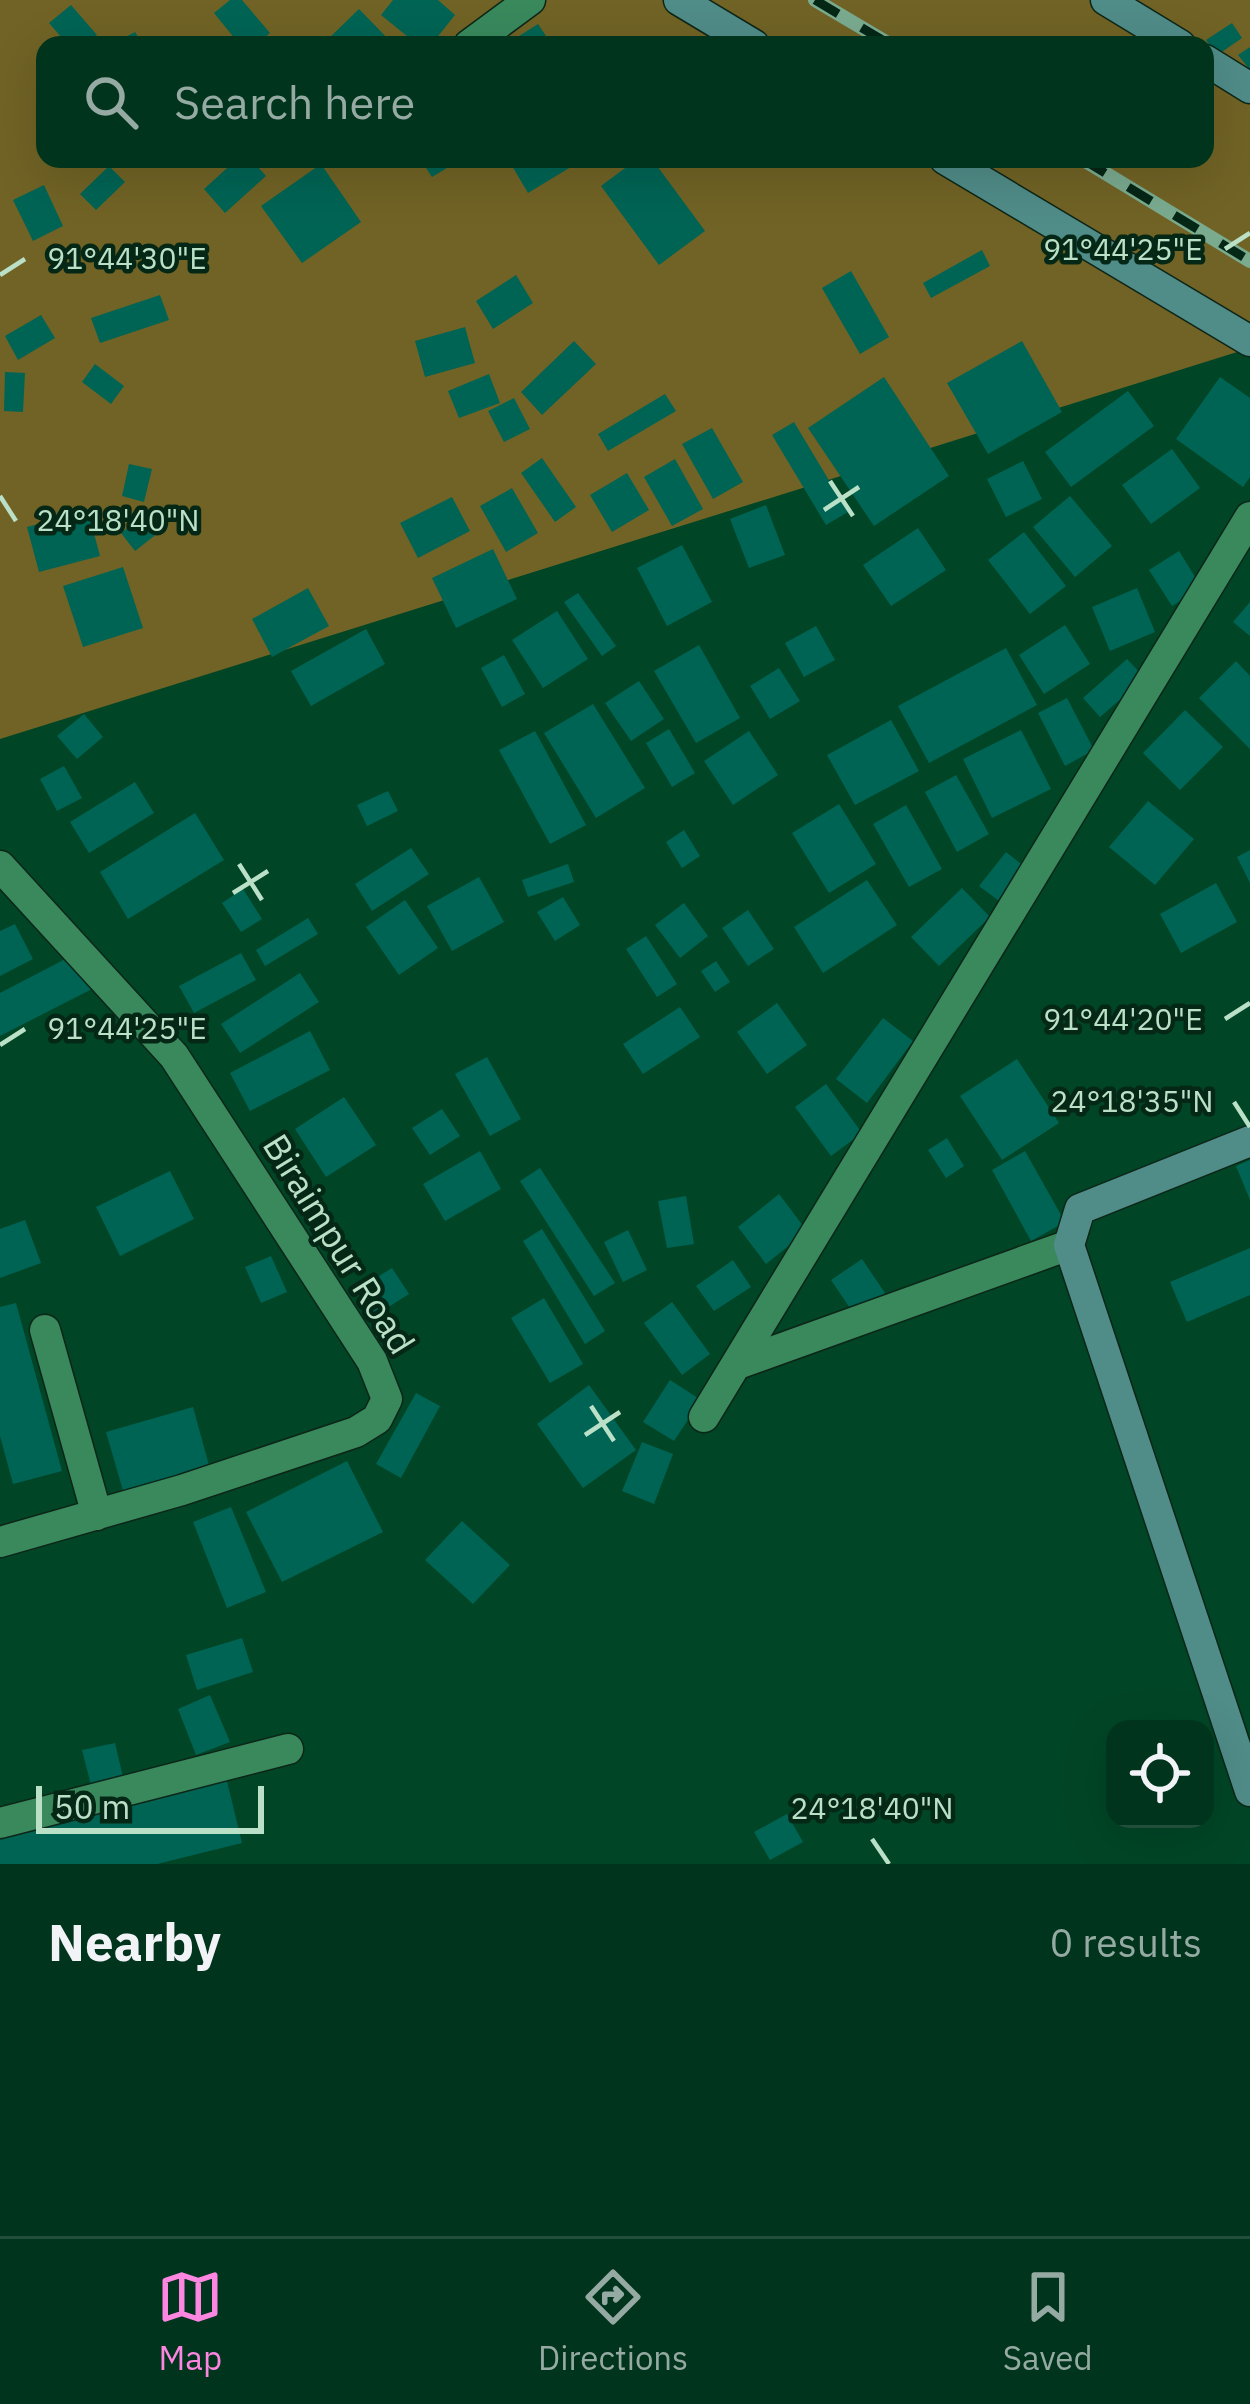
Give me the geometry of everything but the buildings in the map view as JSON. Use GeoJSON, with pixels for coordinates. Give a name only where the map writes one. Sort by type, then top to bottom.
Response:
{"type":"FeatureCollection","features":[{"type":"Feature","properties":{"kind":"street"},"geometry":{"type":"LineString","coordinates":[[481,36],[530,0]]}},
{"type":"Feature","properties":{"kind":"street"},"geometry":{"type":"LineString","coordinates":[[679,0],[739,36]]}},
{"type":"Feature","properties":{"kind":"street"},"geometry":{"type":"LineString","coordinates":[[1106,0],[1165,36]]}},
{"type":"Feature","properties":{"kind":"street"},"geometry":{"type":"LineString","coordinates":[[1214,66],[1250,88]]}},
{"type":"Feature","properties":{"kind":"street"},"geometry":{"type":"LineString","coordinates":[[961,168],[1250,341]]}},
{"type":"Feature","properties":{"kind":"street"},"geometry":{"type":"LineString","coordinates":[[704,1417],[1250,517]]}},
{"type":"Feature","properties":{"kind":"street","name":"Biraimpur Road"},"geometry":{"type":"LineString","coordinates":[[0,866],[174,1056],[372,1360],[387,1399],[377,1420],[356,1432],[182,1490],[0,1542]]}},
{"type":"Feature","properties":{"kind":"street"},"geometry":{"type":"LineString","coordinates":[[1250,1142],[1080,1209],[1069,1245],[1250,1791]]}},
{"type":"Feature","properties":{"kind":"street"},"geometry":{"type":"LineString","coordinates":[[738,1364],[1069,1245]]}},
{"type":"Feature","properties":{"kind":"street"},"geometry":{"type":"LineString","coordinates":[[45,1330],[97,1515]]}},
{"type":"Feature","properties":{"kind":"street"},"geometry":{"type":"LineString","coordinates":[[0,1823],[288,1749]]}},
{"type":"Feature","properties":{"kind":"shaded area"},"geometry":{"type":"Polygon","coordinates":[[[0,0],[1250,0],[1250,348],[0,739],[0,0]]]}},
{"type":"Feature","properties":{"kind":"railway"},"geometry":{"type":"LineString","coordinates":[[815,0],[876,36]]}},
{"type":"Feature","properties":{"kind":"railway"},"geometry":{"type":"LineString","coordinates":[[1097,168],[1250,261]]}}]}
